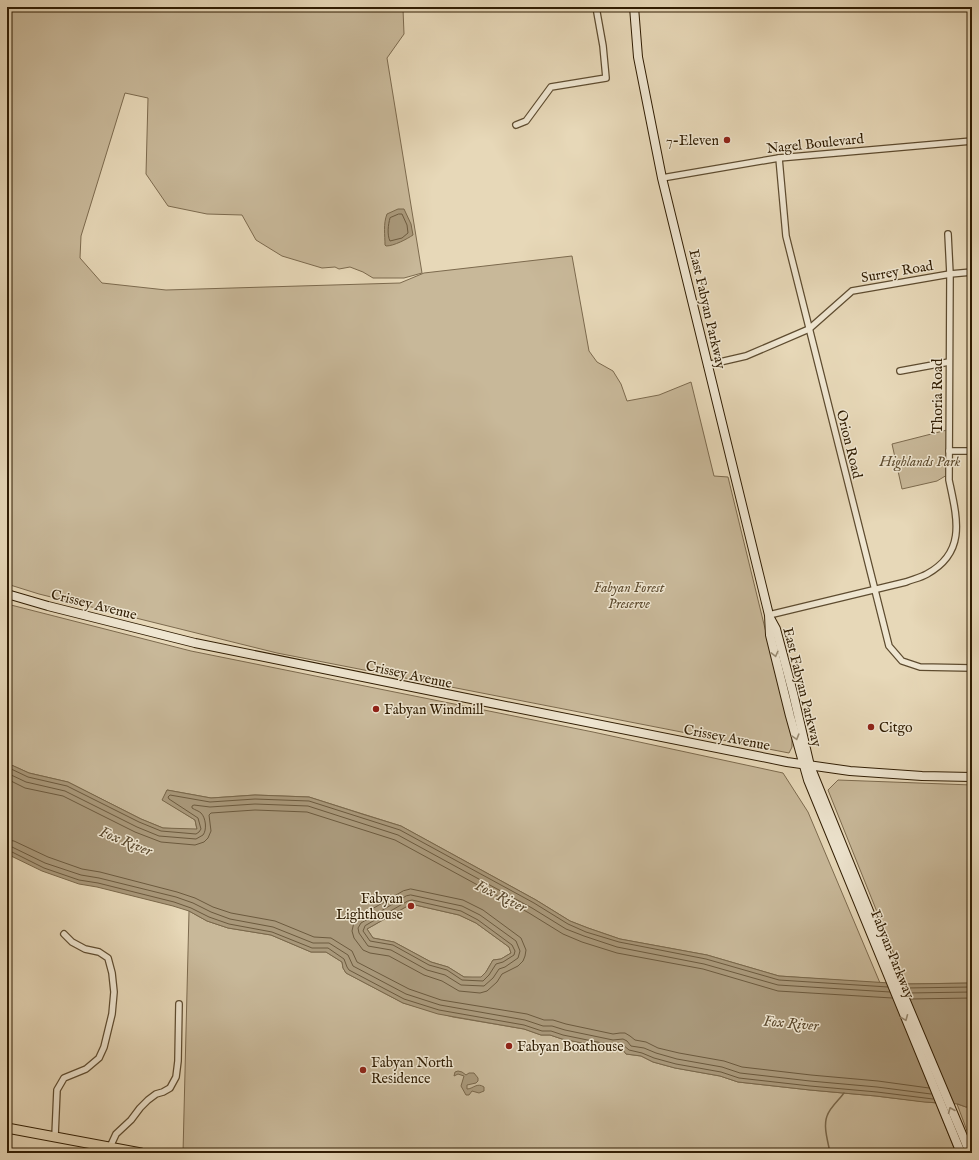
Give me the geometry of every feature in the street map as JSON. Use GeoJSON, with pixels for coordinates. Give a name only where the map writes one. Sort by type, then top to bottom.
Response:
{"type":"FeatureCollection","features":[{"type":"Feature","properties":{"kind":"main road","name":"East Fabyan Parkway"},"geometry":{"type":"LineString","coordinates":[[634,7],[638,57],[662,178],[769,615],[776,629],[793,693],[807,765]]}},
{"type":"Feature","properties":{"kind":"main road","name":"Crissey Avenue"},"geometry":{"type":"LineString","coordinates":[[7,594],[48,606],[195,643],[807,765],[850,771],[922,776],[972,777]]}},
{"type":"Feature","properties":{"kind":"main road","name":"Fabyan Parkway"},"geometry":{"type":"LineString","coordinates":[[807,765],[840,851],[964,1150]]}},
{"type":"Feature","properties":{"kind":"main road"},"geometry":{"type":"LineString","coordinates":[[7,1128],[141,1153]]}},
{"type":"Feature","properties":{"kind":"street"},"geometry":{"type":"LineString","coordinates":[[516,126],[526,121],[551,88],[606,78],[603,46],[596,7]]}},
{"type":"Feature","properties":{"kind":"street","name":"Nagel Boulevard"},"geometry":{"type":"LineString","coordinates":[[662,178],[779,158],[972,141]]}},
{"type":"Feature","properties":{"kind":"street","name":"Orion Road"},"geometry":{"type":"LineString","coordinates":[[779,158],[786,236],[889,646],[902,661],[920,667],[972,668]]}},
{"type":"Feature","properties":{"kind":"street","name":"Thoria Road"},"geometry":{"type":"LineString","coordinates":[[769,615],[906,582],[925,575],[939,566],[951,551],[956,536],[957,525],[950,480],[949,451],[950,274],[948,234]]}},
{"type":"Feature","properties":{"kind":"street","name":"Surrey Road"},"geometry":{"type":"LineString","coordinates":[[707,365],[746,356],[809,329],[852,291],[950,274],[972,272]]}},
{"type":"Feature","properties":{"kind":"street"},"geometry":{"type":"LineString","coordinates":[[900,371],[949,362]]}},
{"type":"Feature","properties":{"kind":"street"},"geometry":{"type":"LineString","coordinates":[[949,451],[972,451]]}},
{"type":"Feature","properties":{"kind":"street"},"geometry":{"type":"LineString","coordinates":[[55,1136],[57,1090],[64,1078],[86,1069],[100,1058],[112,1014],[114,992],[112,973],[108,958],[99,952],[72,942],[64,934]]}},
{"type":"Feature","properties":{"kind":"street"},"geometry":{"type":"LineString","coordinates":[[110,1147],[116,1134],[132,1120],[140,1108],[156,1094],[170,1088],[176,1077],[178,1061],[179,1004]]}},
{"type":"Feature","properties":{"kind":"green space","name":"Fabyan Forest Preserve"},"geometry":{"type":"Polygon","coordinates":[[[7,7],[401,7],[403,9],[404,34],[387,58],[422,273],[404,278],[373,278],[350,267],[339,269],[335,267],[322,268],[282,256],[256,240],[242,215],[207,214],[168,206],[146,174],[148,98],[125,93],[81,236],[80,258],[102,283],[166,290],[400,283],[424,273],[572,256],[589,351],[597,362],[613,371],[621,384],[627,401],[659,395],[691,382],[714,476],[728,477],[792,739],[792,747],[789,753],[277,653],[39,594],[7,584],[7,7]]]}},
{"type":"Feature","properties":{"kind":"green space","name":"Highlands Park"},"geometry":{"type":"Polygon","coordinates":[[[947,430],[947,475],[937,481],[902,489],[892,444],[947,430]]]}},
{"type":"Feature","properties":{"kind":"green space"},"geometry":{"type":"Polygon","coordinates":[[[7,604],[191,651],[593,732],[783,773],[808,812],[880,983],[779,976],[707,955],[620,939],[570,921],[536,900],[401,826],[309,797],[255,795],[211,798],[167,790],[163,800],[195,820],[197,830],[163,828],[141,819],[68,782],[29,773],[7,763],[7,604]]]}},
{"type":"Feature","properties":{"kind":"green space"},"geometry":{"type":"Polygon","coordinates":[[[838,780],[972,785],[972,983],[906,984],[828,790],[838,780]]]}},
{"type":"Feature","properties":{"kind":"green space"},"geometry":{"type":"Polygon","coordinates":[[[411,904],[459,915],[476,923],[509,947],[511,953],[501,959],[493,960],[481,978],[464,977],[448,967],[431,962],[394,942],[373,938],[367,929],[411,904]]]}},
{"type":"Feature","properties":{"kind":"green space"},"geometry":{"type":"Polygon","coordinates":[[[189,911],[207,921],[228,928],[271,935],[311,952],[326,952],[342,962],[346,973],[403,1003],[453,1017],[524,1029],[541,1035],[550,1035],[562,1039],[613,1049],[621,1047],[626,1054],[641,1056],[653,1062],[675,1068],[720,1076],[738,1082],[936,1103],[956,1153],[183,1153],[189,911]]]}},
{"type":"Feature","properties":{"kind":"green space"},"geometry":{"type":"Polygon","coordinates":[[[957,1104],[972,1107],[972,1144],[957,1104]]]}},
{"type":"Feature","properties":{"kind":"water"},"geometry":{"type":"Polygon","coordinates":[[[398,209],[404,209],[411,224],[413,235],[396,244],[386,246],[384,230],[387,214],[398,209]]]}},
{"type":"Feature","properties":{"kind":"water","name":"Fox River"},"geometry":{"type":"Polygon","coordinates":[[[7,763],[29,773],[68,782],[141,819],[163,828],[197,829],[195,820],[162,800],[167,790],[211,798],[255,795],[309,797],[401,826],[536,900],[570,921],[620,939],[707,955],[779,976],[906,984],[972,983],[972,1107],[966,1107],[958,1104],[924,1102],[738,1082],[720,1076],[675,1068],[653,1062],[641,1056],[626,1054],[621,1047],[613,1049],[562,1039],[550,1035],[541,1035],[524,1029],[438,1014],[403,1003],[346,973],[342,962],[326,952],[311,952],[271,935],[228,928],[207,921],[189,911],[173,906],[79,884],[42,871],[7,854],[7,763]],[[411,904],[367,929],[373,938],[394,942],[431,962],[448,967],[464,977],[481,977],[486,972],[493,960],[501,959],[511,953],[509,947],[476,923],[459,915],[411,904]]]}},
{"type":"Feature","properties":{"kind":"water"},"geometry":{"type":"Polygon","coordinates":[[[458,1071],[466,1075],[469,1073],[474,1073],[478,1078],[476,1083],[467,1085],[467,1089],[479,1085],[484,1087],[484,1091],[479,1093],[472,1091],[469,1095],[466,1095],[461,1086],[464,1076],[458,1074],[454,1076],[455,1072],[458,1071]]]}},
{"type":"Feature","properties":{"kind":"waterway"},"geometry":{"type":"LineString","coordinates":[[830,1153],[826,1134],[826,1120],[830,1110],[844,1093]]}},
{"type":"Feature","properties":{"kind":"place","name":"7-Eleven"},"geometry":{"type":"Point","coordinates":[727,140]}},
{"type":"Feature","properties":{"kind":"place","name":"Fabyan Windmill"},"geometry":{"type":"Point","coordinates":[376,709]}},
{"type":"Feature","properties":{"kind":"place","name":"Citgo"},"geometry":{"type":"Point","coordinates":[871,727]}},
{"type":"Feature","properties":{"kind":"place","name":"Fabyan Lighthouse"},"geometry":{"type":"Point","coordinates":[411,906]}},
{"type":"Feature","properties":{"kind":"place","name":"Fabyan Boathouse"},"geometry":{"type":"Point","coordinates":[509,1046]}},
{"type":"Feature","properties":{"kind":"place","name":"Fabyan North Residence"},"geometry":{"type":"Point","coordinates":[363,1070]}}]}
